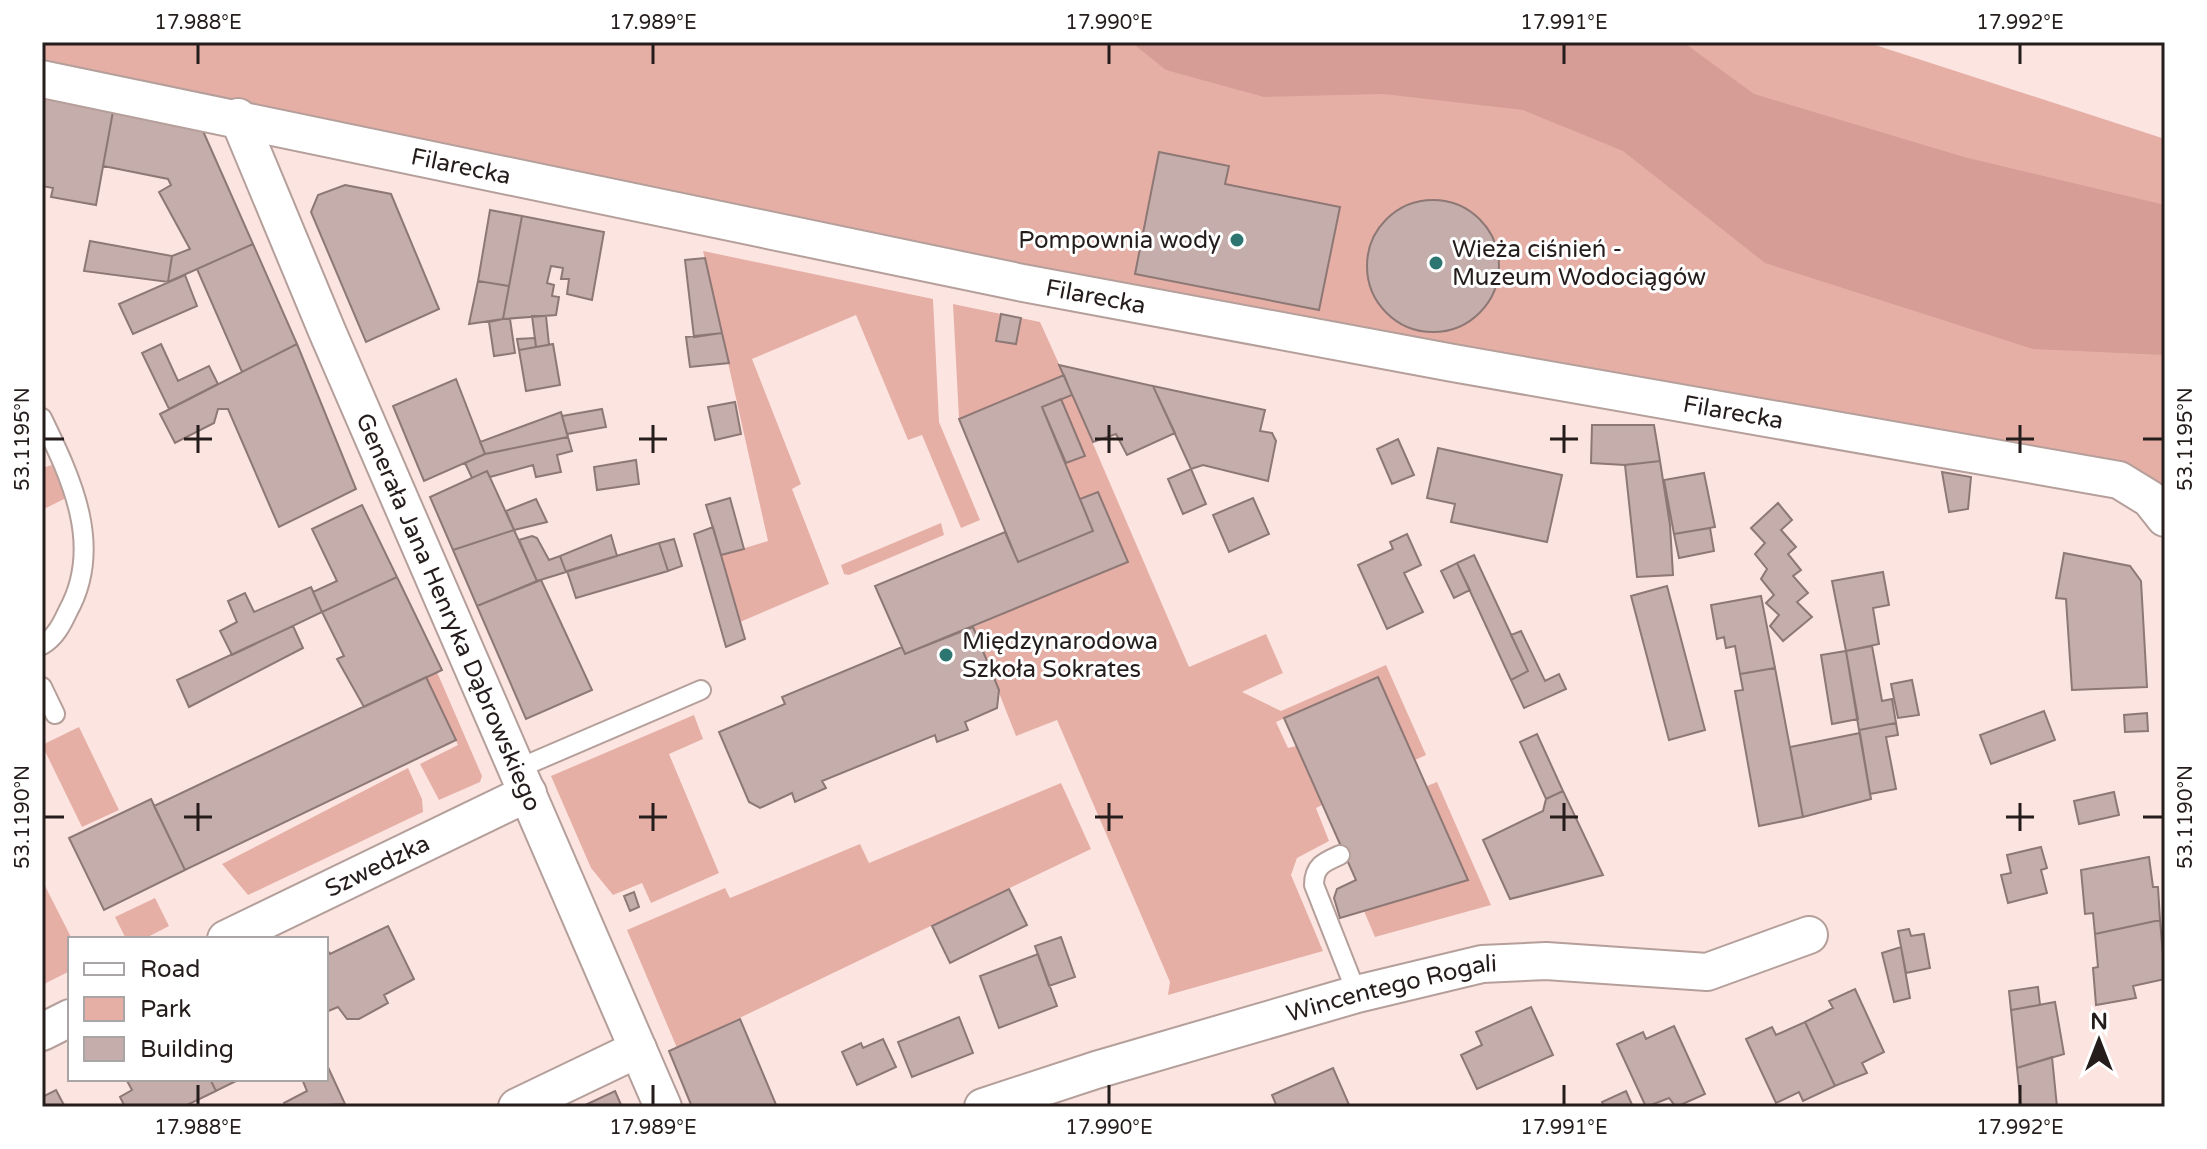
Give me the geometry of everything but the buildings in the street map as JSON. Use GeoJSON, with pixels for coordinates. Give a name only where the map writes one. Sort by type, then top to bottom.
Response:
{"type":"FeatureCollection","features":[{"type":"Feature","properties":{"kind":"street","name":"Filarecka"},"geometry":{"type":"LineString","coordinates":[[42,79],[238,117],[1018,282],[1453,363],[2119,480],[2157,508]]}},
{"type":"Feature","properties":{"kind":"street","name":"Generała Jana Henryka Dąbrowskiego"},"geometry":{"type":"LineString","coordinates":[[238,117],[327,331],[663,1107]]}},
{"type":"Feature","properties":{"kind":"street","name":"Szwedzka"},"geometry":{"type":"LineString","coordinates":[[230,937],[523,781]]}},
{"type":"Feature","properties":{"kind":"street","name":"Wincentego Rogali"},"geometry":{"type":"LineString","coordinates":[[983,1107],[1111,1065],[1357,994],[1482,964],[1518,962],[1707,972],[1809,935]]}},
{"type":"Feature","properties":{"kind":"street"},"geometry":{"type":"LineString","coordinates":[[42,1032],[68,1019]]}},
{"type":"Feature","properties":{"kind":"street"},"geometry":{"type":"LineString","coordinates":[[517,1107],[638,1049]]}},
{"type":"Feature","properties":{"kind":"lane"},"geometry":{"type":"LineString","coordinates":[[42,418],[77,497],[84,549],[77,596],[60,627],[42,645]]}},
{"type":"Feature","properties":{"kind":"lane"},"geometry":{"type":"LineString","coordinates":[[42,687],[55,714]]}},
{"type":"Feature","properties":{"kind":"lane"},"geometry":{"type":"LineString","coordinates":[[523,781],[701,690]]}},
{"type":"Feature","properties":{"kind":"lane"},"geometry":{"type":"LineString","coordinates":[[1340,855],[1322,863],[1314,873],[1314,885],[1357,994]]}},
{"type":"Feature","properties":{"kind":"green space"},"geometry":{"type":"Polygon","coordinates":[[[42,42],[1866,42],[2165,139],[2165,506],[42,79],[42,42]]]}},
{"type":"Feature","properties":{"kind":"green space"},"geometry":{"type":"Polygon","coordinates":[[[703,251],[933,299],[939,422],[980,520],[961,528],[922,435],[908,440],[856,315],[752,359],[801,484],[792,489],[829,584],[740,622],[721,555],[768,541],[703,251]]]}},
{"type":"Feature","properties":{"kind":"green space"},"geometry":{"type":"Polygon","coordinates":[[[953,304],[1001,314],[1016,343],[1021,318],[1040,322],[1064,375],[959,419],[953,304]]]}},
{"type":"Feature","properties":{"kind":"green space"},"geometry":{"type":"Polygon","coordinates":[[[1072,395],[1189,667],[1266,634],[1283,673],[1242,692],[1281,711],[1386,665],[1426,755],[1415,760],[1378,677],[1276,722],[1288,748],[1296,746],[1322,805],[1316,808],[1329,841],[1297,858],[1291,875],[1323,951],[1168,995],[1170,982],[1057,720],[1016,736],[973,627],[1127,562],[1098,492],[1080,499],[1066,463],[1085,456],[1061,399],[1072,395]]]}},
{"type":"Feature","properties":{"kind":"green space"},"geometry":{"type":"Polygon","coordinates":[[[52,465],[65,492],[64,499],[42,510],[42,468],[52,465]]]}},
{"type":"Feature","properties":{"kind":"green space"},"geometry":{"type":"Polygon","coordinates":[[[941,523],[944,535],[849,575],[844,574],[841,565],[941,523]]]}},
{"type":"Feature","properties":{"kind":"green space"},"geometry":{"type":"Polygon","coordinates":[[[437,672],[482,776],[480,782],[439,800],[420,764],[458,745],[426,677],[437,672]]]}},
{"type":"Feature","properties":{"kind":"green space"},"geometry":{"type":"Polygon","coordinates":[[[694,715],[703,739],[669,754],[719,873],[651,903],[642,883],[613,895],[591,868],[551,776],[694,715]]]}},
{"type":"Feature","properties":{"kind":"green space"},"geometry":{"type":"Polygon","coordinates":[[[79,727],[119,810],[82,827],[42,745],[79,727]]]}},
{"type":"Feature","properties":{"kind":"green space"},"geometry":{"type":"Polygon","coordinates":[[[408,768],[422,799],[423,812],[248,895],[222,864],[408,768]]]}},
{"type":"Feature","properties":{"kind":"green space"},"geometry":{"type":"Polygon","coordinates":[[[1437,782],[1491,905],[1375,937],[1364,911],[1468,880],[1427,786],[1437,782]]]}},
{"type":"Feature","properties":{"kind":"green space"},"geometry":{"type":"Polygon","coordinates":[[[1061,783],[1091,849],[677,1048],[627,930],[725,888],[730,898],[860,844],[869,863],[1061,783]]]}},
{"type":"Feature","properties":{"kind":"green space"},"geometry":{"type":"Polygon","coordinates":[[[42,880],[71,937],[68,937],[68,972],[42,985],[42,880]]]}},
{"type":"Feature","properties":{"kind":"green space"},"geometry":{"type":"Polygon","coordinates":[[[155,898],[169,926],[148,937],[125,937],[115,917],[155,898]]]}},
{"type":"Feature","properties":{"kind":"shaded area"},"geometry":{"type":"Polygon","coordinates":[[[1131,42],[1683,42],[1754,94],[1964,157],[2165,205],[2165,355],[2033,349],[1765,263],[1623,151],[1523,110],[1383,94],[1264,97],[1166,70],[1131,42]]]}},
{"type":"Feature","properties":{"kind":"place","name":"Pompownia wody"},"geometry":{"type":"Point","coordinates":[1237,240]}},
{"type":"Feature","properties":{"kind":"place","name":"Wieża ciśnień - Muzeum Wodociągów"},"geometry":{"type":"Point","coordinates":[1436,263]}},
{"type":"Feature","properties":{"kind":"place","name":"Międzynarodowa Szkoła Sokrates"},"geometry":{"type":"Point","coordinates":[946,655]}}]}
